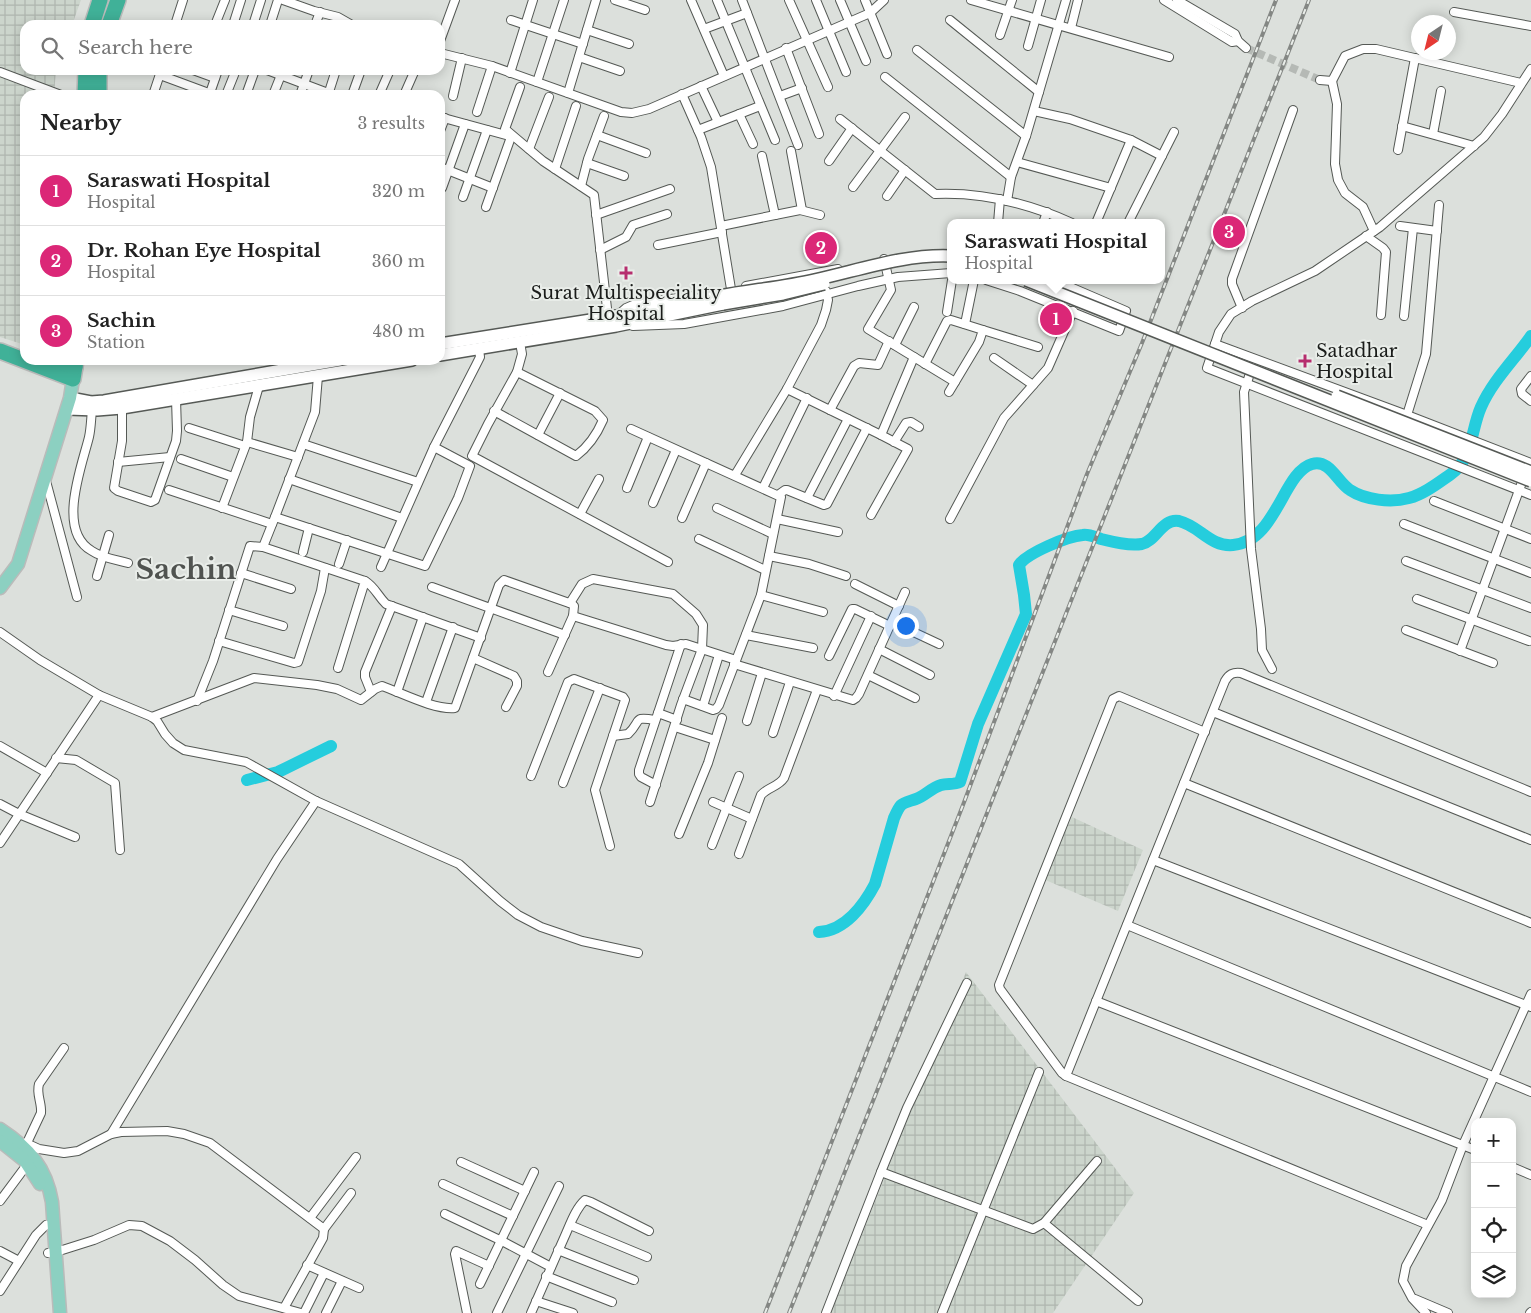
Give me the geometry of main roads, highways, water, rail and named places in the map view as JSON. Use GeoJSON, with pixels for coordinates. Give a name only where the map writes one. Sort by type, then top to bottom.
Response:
{"type":"FeatureCollection","features":[{"type":"Feature","properties":{"kind":"highway"},"geometry":{"type":"LineString","coordinates":[[94,20],[100,0]]}},
{"type":"Feature","properties":{"kind":"highway"},"geometry":{"type":"LineString","coordinates":[[111,20],[118,0]]}},
{"type":"Feature","properties":{"kind":"highway"},"geometry":{"type":"LineString","coordinates":[[85,90],[86,75]]}},
{"type":"Feature","properties":{"kind":"highway"},"geometry":{"type":"LineString","coordinates":[[99,75],[99,90]]}},
{"type":"Feature","properties":{"kind":"highway"},"geometry":{"type":"LineString","coordinates":[[0,341],[20,348]]}},
{"type":"Feature","properties":{"kind":"highway"},"geometry":{"type":"LineString","coordinates":[[0,351],[20,356]]}},
{"type":"Feature","properties":{"kind":"highway"},"geometry":{"type":"LineString","coordinates":[[58,365],[75,369]]}},
{"type":"Feature","properties":{"kind":"main road"},"geometry":{"type":"LineString","coordinates":[[445,354],[479,349],[493,341],[721,300],[814,280],[880,263],[947,256]]}},
{"type":"Feature","properties":{"kind":"main road"},"geometry":{"type":"LineString","coordinates":[[721,300],[810,289],[897,265],[916,262],[947,262]]}},
{"type":"Feature","properties":{"kind":"main road"},"geometry":{"type":"LineString","coordinates":[[1036,284],[1531,481]]}},
{"type":"Feature","properties":{"kind":"main road"},"geometry":{"type":"LineString","coordinates":[[1055,284],[1530,466]]}},
{"type":"Feature","properties":{"kind":"main road"},"geometry":{"type":"LineString","coordinates":[[445,344],[493,341],[520,342],[612,321]]}},
{"type":"Feature","properties":{"kind":"main road"},"geometry":{"type":"LineString","coordinates":[[69,404],[92,410],[122,408],[259,386],[319,371],[330,365]]}},
{"type":"Feature","properties":{"kind":"main road"},"geometry":{"type":"LineString","coordinates":[[69,404],[104,401],[366,365]]}},
{"type":"Feature","properties":{"kind":"main road"},"geometry":{"type":"LineString","coordinates":[[0,588],[18,564],[69,404],[75,369]]}},
{"type":"Feature","properties":{"kind":"main road"},"geometry":{"type":"LineString","coordinates":[[0,1130],[11,1136],[26,1154],[42,1188],[60,1313]]}},
{"type":"Feature","properties":{"kind":"main road"},"geometry":{"type":"LineString","coordinates":[[0,1141],[38,1162],[49,1187],[53,1313]]}},
{"type":"Feature","properties":{"kind":"waterway"},"geometry":{"type":"LineString","coordinates":[[819,932],[828,931],[845,922],[853,916],[865,900],[875,884],[894,818],[900,806],[919,798],[937,786],[960,782],[978,724],[1026,614],[1019,565],[1023,560],[1048,546],[1068,538],[1083,535],[1121,543],[1142,544],[1173,521],[1179,521],[1193,527],[1211,540],[1225,545],[1248,541],[1269,520],[1293,480],[1302,470],[1318,463],[1329,468],[1350,490],[1363,496],[1378,500],[1402,500],[1420,494],[1451,474],[1464,460],[1486,397],[1531,336]]}},
{"type":"Feature","properties":{"kind":"waterway"},"geometry":{"type":"LineString","coordinates":[[247,780],[278,772],[331,746]]}},
{"type":"Feature","properties":{"kind":"tunnel"},"geometry":{"type":"LineString","coordinates":[[1246,48],[1320,80]]}},
{"type":"Feature","properties":{"kind":"railway"},"geometry":{"type":"LineString","coordinates":[[765,1313],[963,805],[1087,474],[1142,343],[1276,0]]}},
{"type":"Feature","properties":{"kind":"railway"},"geometry":{"type":"LineString","coordinates":[[789,1313],[1309,0]]}},
{"type":"Feature","properties":{"kind":"place","name":"Sachin"},"geometry":{"type":"Point","coordinates":[1229,232]}},
{"type":"Feature","properties":{"kind":"place","name":"Dr. Rohan Eye Hospital"},"geometry":{"type":"Point","coordinates":[821,248]}},
{"type":"Feature","properties":{"kind":"place","name":"Surat Multispeciality Hospital"},"geometry":{"type":"Point","coordinates":[626,273]}},
{"type":"Feature","properties":{"kind":"place","name":"Saraswati Hospital"},"geometry":{"type":"Point","coordinates":[1056,319]}},
{"type":"Feature","properties":{"kind":"place","name":"Satadhar Hospital"},"geometry":{"type":"Point","coordinates":[1305,361]}},
{"type":"Feature","properties":{"kind":"district","name":"Sachin"},"geometry":{"type":"Point","coordinates":[186,569]}}]}
